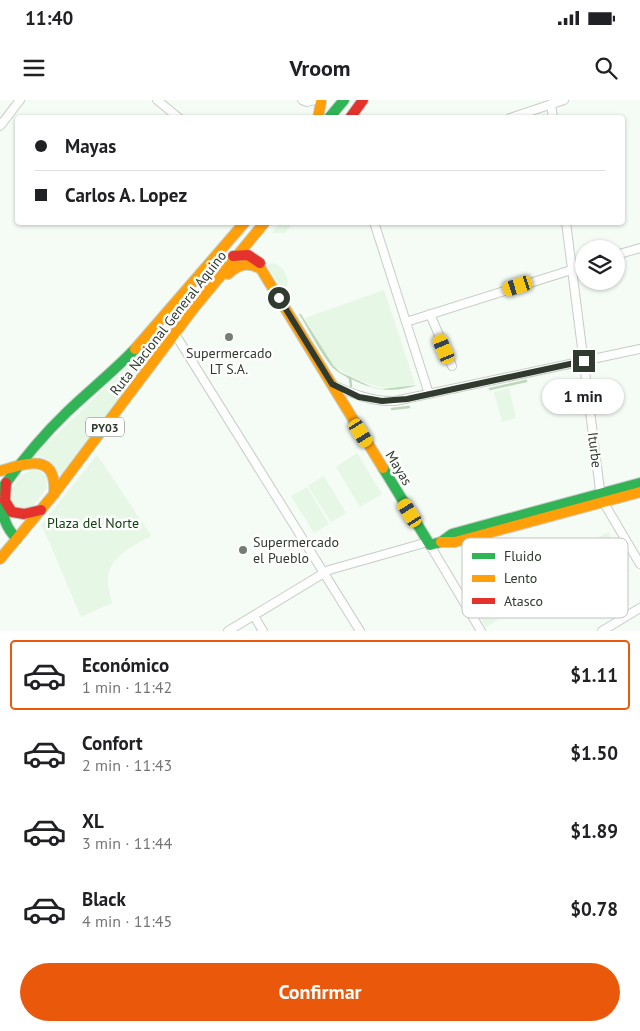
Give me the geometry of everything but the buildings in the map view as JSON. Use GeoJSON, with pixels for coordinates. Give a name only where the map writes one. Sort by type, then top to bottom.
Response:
{"type":"FeatureCollection","features":[{"type":"Feature","properties":{"kind":"main road"},"geometry":{"type":"LineString","coordinates":[[318,115],[319,100]]}},
{"type":"Feature","properties":{"kind":"main road"},"geometry":{"type":"LineString","coordinates":[[331,115],[344,100]]}},
{"type":"Feature","properties":{"kind":"main road"},"geometry":{"type":"LineString","coordinates":[[352,115],[363,100]]}},
{"type":"Feature","properties":{"kind":"main road","name":"Ruta Nacional General Aquino"},"geometry":{"type":"LineString","coordinates":[[3,490],[18,466],[68,411],[134,350],[242,225]]}},
{"type":"Feature","properties":{"kind":"main road","name":"Ruta Nacional General Aquino"},"geometry":{"type":"LineString","coordinates":[[0,559],[54,494],[175,334],[262,225]]}},
{"type":"Feature","properties":{"kind":"main road"},"geometry":{"type":"LineString","coordinates":[[260,266],[258,245],[269,225]]}},
{"type":"Feature","properties":{"kind":"main road"},"geometry":{"type":"LineString","coordinates":[[198,277],[207,273],[224,259],[238,254],[249,256],[260,266]]}},
{"type":"Feature","properties":{"kind":"main road"},"geometry":{"type":"LineString","coordinates":[[217,280],[222,279],[239,265],[245,263],[260,266]]}},
{"type":"Feature","properties":{"kind":"main road","name":"Mayas"},"geometry":{"type":"LineString","coordinates":[[260,266],[429,544]]}},
{"type":"Feature","properties":{"kind":"main road"},"geometry":{"type":"LineString","coordinates":[[0,471],[34,462],[43,464],[50,470],[54,478],[56,486],[54,494]]}},
{"type":"Feature","properties":{"kind":"main road"},"geometry":{"type":"LineString","coordinates":[[602,498],[640,483]]}},
{"type":"Feature","properties":{"kind":"main road"},"geometry":{"type":"LineString","coordinates":[[3,490],[6,506],[15,515],[30,515],[41,510]]}},
{"type":"Feature","properties":{"kind":"main road"},"geometry":{"type":"LineString","coordinates":[[3,490],[2,511],[5,525],[17,540]]}},
{"type":"Feature","properties":{"kind":"main road"},"geometry":{"type":"LineString","coordinates":[[429,544],[442,542],[452,534],[602,498],[640,492]]}},
{"type":"Feature","properties":{"kind":"street"},"geometry":{"type":"LineString","coordinates":[[0,126],[20,100]]}},
{"type":"Feature","properties":{"kind":"street"},"geometry":{"type":"LineString","coordinates":[[157,100],[175,115]]}},
{"type":"Feature","properties":{"kind":"street"},"geometry":{"type":"LineString","coordinates":[[302,100],[307,102],[319,100],[326,115]]}},
{"type":"Feature","properties":{"kind":"street"},"geometry":{"type":"LineString","coordinates":[[519,115],[563,100]]}},
{"type":"Feature","properties":{"kind":"street"},"geometry":{"type":"LineString","coordinates":[[551,104],[553,115]]}},
{"type":"Feature","properties":{"kind":"street"},"geometry":{"type":"LineString","coordinates":[[375,225],[430,394]]}},
{"type":"Feature","properties":{"kind":"street","name":"Iturbe"},"geometry":{"type":"LineString","coordinates":[[566,225],[602,498]]}},
{"type":"Feature","properties":{"kind":"street"},"geometry":{"type":"LineString","coordinates":[[625,252],[640,248]]}},
{"type":"Feature","properties":{"kind":"street"},"geometry":{"type":"LineString","coordinates":[[406,322],[575,269]]}},
{"type":"Feature","properties":{"kind":"street"},"geometry":{"type":"LineString","coordinates":[[430,314],[452,366]]}},
{"type":"Feature","properties":{"kind":"street"},"geometry":{"type":"LineString","coordinates":[[175,334],[360,631]]}},
{"type":"Feature","properties":{"kind":"street"},"geometry":{"type":"LineString","coordinates":[[332,384],[359,397],[382,401],[407,399],[640,349]]}},
{"type":"Feature","properties":{"kind":"street"},"geometry":{"type":"LineString","coordinates":[[602,498],[625,538]]}},
{"type":"Feature","properties":{"kind":"street"},"geometry":{"type":"LineString","coordinates":[[628,543],[640,564]]}},
{"type":"Feature","properties":{"kind":"street"},"geometry":{"type":"LineString","coordinates":[[228,631],[329,570],[429,544]]}},
{"type":"Feature","properties":{"kind":"street","name":"Mayas"},"geometry":{"type":"LineString","coordinates":[[429,544],[462,599]]}},
{"type":"Feature","properties":{"kind":"street"},"geometry":{"type":"LineString","coordinates":[[628,615],[640,608]]}},
{"type":"Feature","properties":{"kind":"street"},"geometry":{"type":"LineString","coordinates":[[254,616],[263,631]]}},
{"type":"Feature","properties":{"kind":"street","name":"Mayas"},"geometry":{"type":"LineString","coordinates":[[473,618],[481,631]]}},
{"type":"Feature","properties":{"kind":"street"},"geometry":{"type":"LineString","coordinates":[[602,631],[623,618]]}},
{"type":"Feature","properties":{"kind":"green space"},"geometry":{"type":"Polygon","coordinates":[[[278,225],[291,225],[285,233],[272,233],[278,225]]]}},
{"type":"Feature","properties":{"kind":"green space"},"geometry":{"type":"Polygon","coordinates":[[[274,263],[282,268],[288,280],[284,292],[267,266],[274,263]]]}},
{"type":"Feature","properties":{"kind":"green space"},"geometry":{"type":"Polygon","coordinates":[[[221,265],[61,475],[48,460],[37,456],[37,453],[129,365],[221,265]]]}},
{"type":"Feature","properties":{"kind":"green space"},"geometry":{"type":"Polygon","coordinates":[[[384,290],[415,384],[390,388],[376,386],[342,371],[329,359],[305,318],[384,290]]]}},
{"type":"Feature","properties":{"kind":"green space"},"geometry":{"type":"Polygon","coordinates":[[[509,388],[516,418],[502,422],[494,392],[509,388]]]}},
{"type":"Feature","properties":{"kind":"green space"},"geometry":{"type":"Polygon","coordinates":[[[357,453],[382,494],[360,507],[336,467],[357,453]]]}},
{"type":"Feature","properties":{"kind":"green space","name":"Plaza del Norte"},"geometry":{"type":"Polygon","coordinates":[[[97,455],[151,536],[122,554],[111,567],[108,575],[108,589],[112,603],[81,617],[41,525],[97,455]]]}},
{"type":"Feature","properties":{"kind":"green space"},"geometry":{"type":"Polygon","coordinates":[[[33,470],[39,471],[46,476],[47,488],[32,507],[19,510],[10,502],[12,491],[19,478],[33,470]]]}},
{"type":"Feature","properties":{"kind":"green space"},"geometry":{"type":"Polygon","coordinates":[[[324,476],[346,513],[331,522],[308,486],[324,476]]]}},
{"type":"Feature","properties":{"kind":"green space"},"geometry":{"type":"Polygon","coordinates":[[[307,487],[329,524],[314,533],[291,496],[307,487]]]}},
{"type":"Feature","properties":{"kind":"green space"},"geometry":{"type":"Polygon","coordinates":[[[608,532],[611,538],[598,538],[608,532]]]}},
{"type":"Feature","properties":{"kind":"green space"},"geometry":{"type":"Polygon","coordinates":[[[481,618],[501,618],[486,627],[481,618]]]}},
{"type":"Feature","properties":{"kind":"shaded area"},"geometry":{"type":"Polygon","coordinates":[[[299,314],[301,314],[333,365],[340,372],[372,387],[341,374],[328,361],[299,314]]]}},
{"type":"Feature","properties":{"kind":"shaded area"},"geometry":{"type":"Polygon","coordinates":[[[418,385],[409,388],[384,390],[372,387],[382,389],[418,385]]]}},
{"type":"Feature","properties":{"kind":"waterway"},"geometry":{"type":"LineString","coordinates":[[348,377],[350,378],[351,386]]}},
{"type":"Feature","properties":{"kind":"waterway"},"geometry":{"type":"LineString","coordinates":[[490,389],[526,381]]}},
{"type":"Feature","properties":{"kind":"waterway"},"geometry":{"type":"LineString","coordinates":[[392,409],[409,407]]}},
{"type":"Feature","properties":{"kind":"traffic: fast"},"geometry":{"type":"LineString","coordinates":[[332,115],[344,100]]}},
{"type":"Feature","properties":{"kind":"traffic: fast"},"geometry":{"type":"LineString","coordinates":[[0,491],[23,460],[67,412],[135,349]]}},
{"type":"Feature","properties":{"kind":"traffic: fast"},"geometry":{"type":"LineString","coordinates":[[383,468],[430,545],[441,542],[452,534],[640,483]]}},
{"type":"Feature","properties":{"kind":"traffic: fast"},"geometry":{"type":"LineString","coordinates":[[3,501],[3,512],[6,522],[10,531],[17,539]]}},
{"type":"Feature","properties":{"kind":"traffic: slow"},"geometry":{"type":"LineString","coordinates":[[319,115],[321,102]]}},
{"type":"Feature","properties":{"kind":"traffic: slow"},"geometry":{"type":"LineString","coordinates":[[135,349],[242,225]]}},
{"type":"Feature","properties":{"kind":"traffic: slow"},"geometry":{"type":"LineString","coordinates":[[0,559],[54,494],[194,308],[263,225]]}},
{"type":"Feature","properties":{"kind":"traffic: slow"},"geometry":{"type":"LineString","coordinates":[[228,274],[244,265],[252,265],[261,269],[383,468]]}},
{"type":"Feature","properties":{"kind":"traffic: slow"},"geometry":{"type":"LineString","coordinates":[[0,471],[30,464],[46,466],[51,472],[54,481],[54,494]]}},
{"type":"Feature","properties":{"kind":"traffic: slow"},"geometry":{"type":"LineString","coordinates":[[470,538],[640,492]]}},
{"type":"Feature","properties":{"kind":"traffic: slow"},"geometry":{"type":"LineString","coordinates":[[441,542],[462,540]]}},
{"type":"Feature","properties":{"kind":"traffic: jam"},"geometry":{"type":"LineString","coordinates":[[352,115],[363,100]]}},
{"type":"Feature","properties":{"kind":"traffic: jam"},"geometry":{"type":"LineString","coordinates":[[233,256],[248,255],[260,263]]}},
{"type":"Feature","properties":{"kind":"traffic: jam"},"geometry":{"type":"LineString","coordinates":[[6,483],[5,501],[12,512],[24,514],[41,510]]}},
{"type":"Feature","properties":{"kind":"place","name":"Supermercado LT S.A."},"geometry":{"type":"Point","coordinates":[229,337]}},
{"type":"Feature","properties":{"kind":"place","name":"Supermercado el Pueblo"},"geometry":{"type":"Point","coordinates":[243,550]}},
{"type":"Feature","properties":{"kind":"route"},"geometry":{"type":"LineString","coordinates":[[279,298],[332,384],[359,397],[395,401],[584,361]]}}]}
